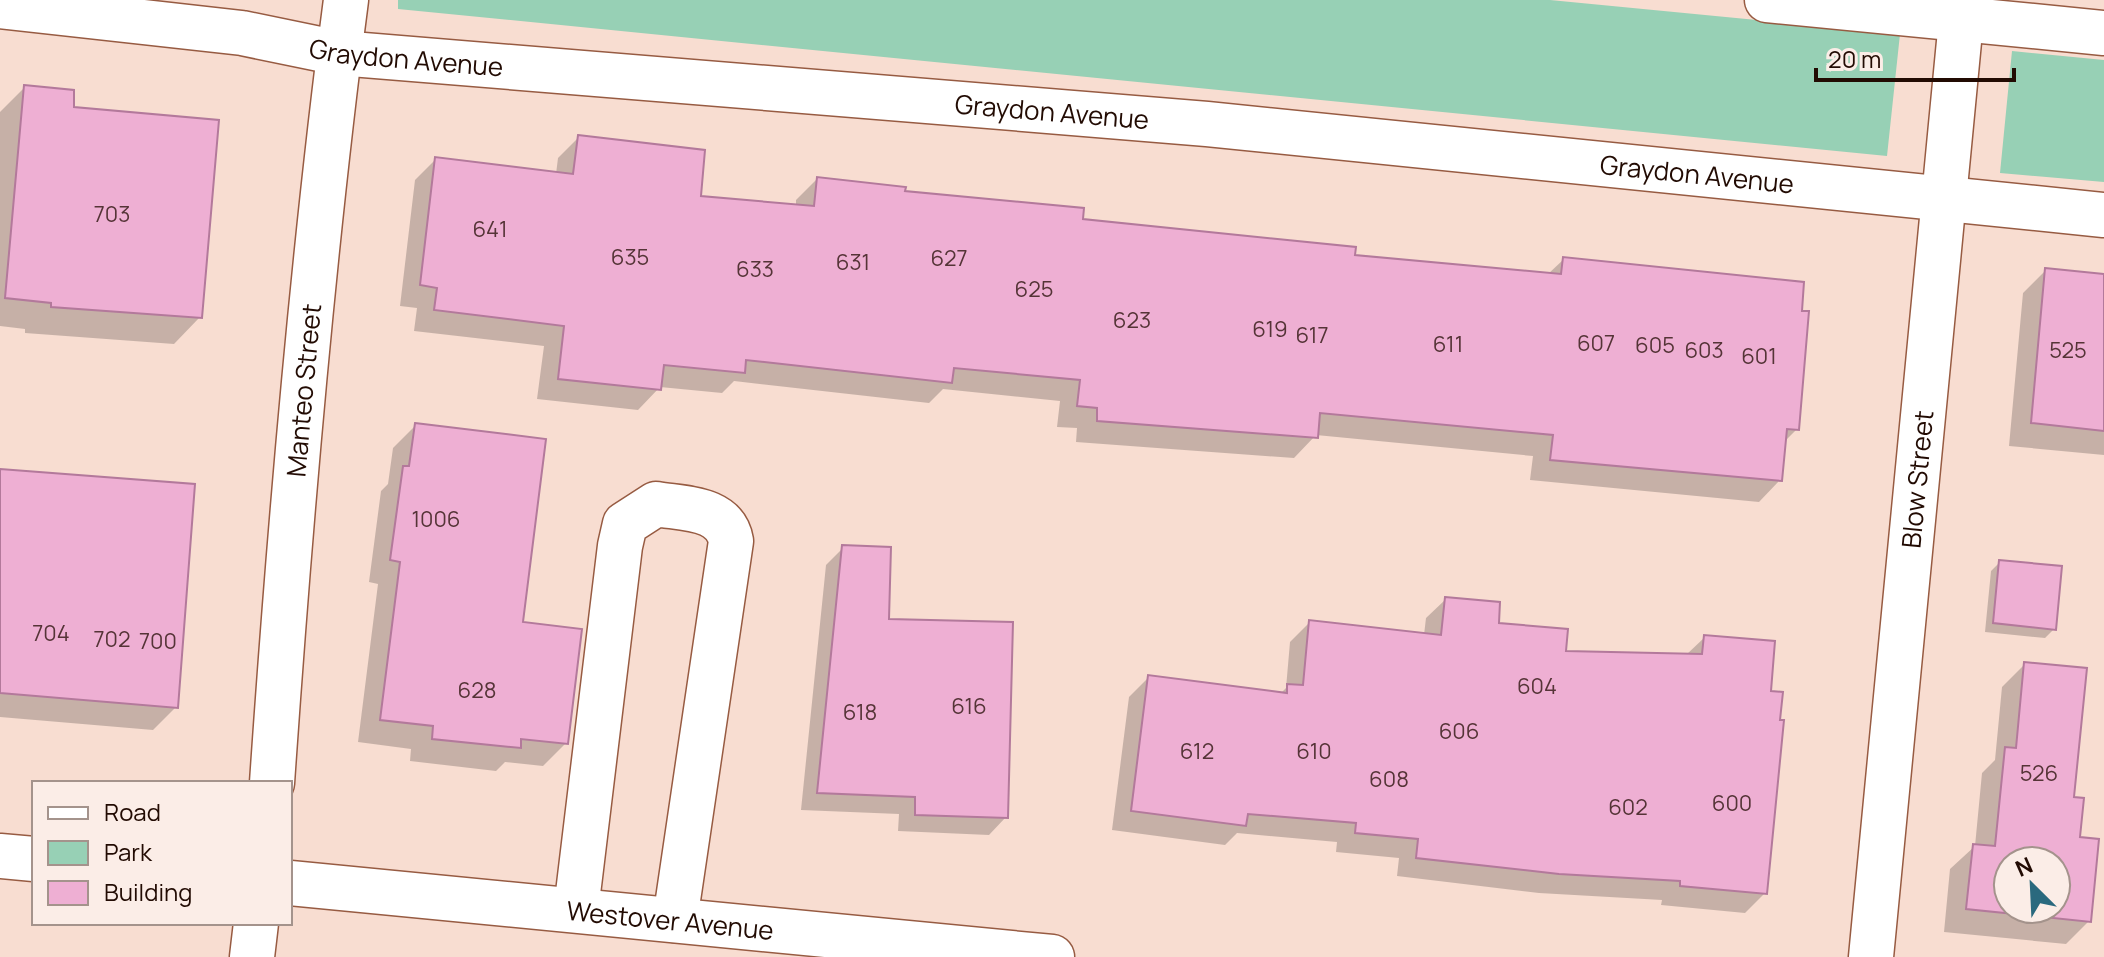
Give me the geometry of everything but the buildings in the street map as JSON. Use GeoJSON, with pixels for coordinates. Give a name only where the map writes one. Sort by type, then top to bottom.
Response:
{"type":"FeatureCollection","features":[{"type":"Feature","properties":{"kind":"street","name":"Manteo Street"},"geometry":{"type":"LineString","coordinates":[[272,781],[294,465],[346,0]]}},
{"type":"Feature","properties":{"kind":"street"},"geometry":{"type":"LineString","coordinates":[[1767,0],[1962,9],[2104,33]]}},
{"type":"Feature","properties":{"kind":"street","name":"Graydon Avenue"},"geometry":{"type":"LineString","coordinates":[[0,6],[242,33],[339,53],[1207,124],[2104,215]]}},
{"type":"Feature","properties":{"kind":"street","name":"Blow Street"},"geometry":{"type":"LineString","coordinates":[[1871,957],[1962,9]]}},
{"type":"Feature","properties":{"kind":"street"},"geometry":{"type":"LineString","coordinates":[[576,910],[620,546],[625,524],[656,504],[718,516],[729,526],[731,541],[675,920]]}},
{"type":"Feature","properties":{"kind":"street"},"geometry":{"type":"LineString","coordinates":[[0,856],[32,859]]}},
{"type":"Feature","properties":{"kind":"street","name":"Westover Avenue"},"geometry":{"type":"LineString","coordinates":[[292,883],[1052,957]]}},
{"type":"Feature","properties":{"kind":"street"},"geometry":{"type":"LineString","coordinates":[[252,957],[256,925]]}},
{"type":"Feature","properties":{"kind":"green space"},"geometry":{"type":"Polygon","coordinates":[[[398,0],[1550,0],[1900,34],[1887,156],[398,9],[398,0]]]}},
{"type":"Feature","properties":{"kind":"green space"},"geometry":{"type":"Polygon","coordinates":[[[2012,51],[2104,60],[2104,182],[2000,173],[2012,51]]]}}]}
